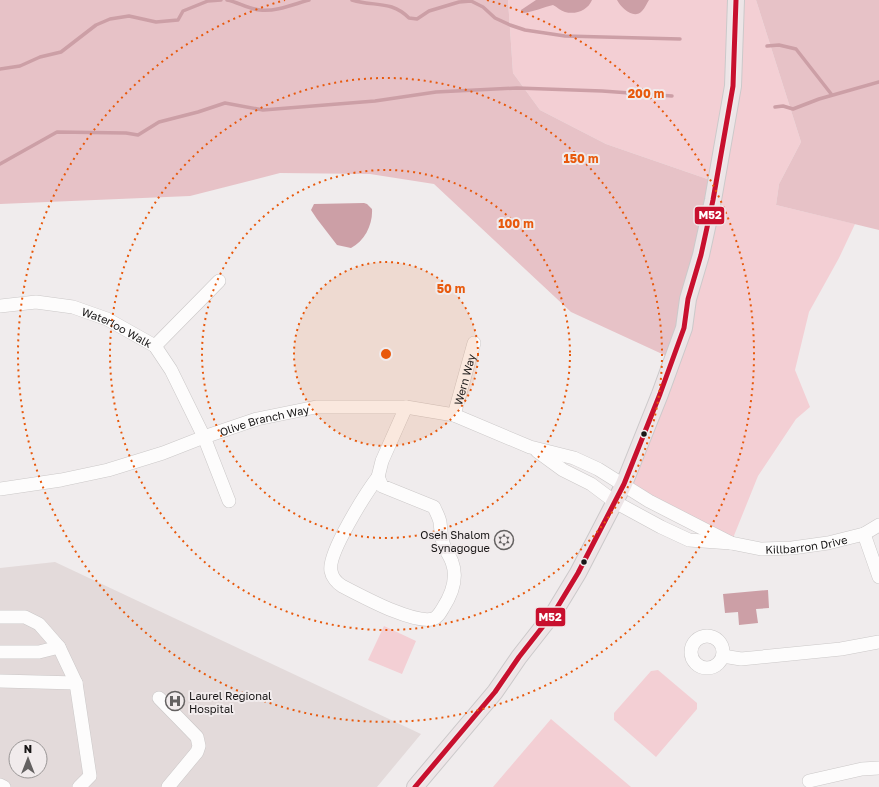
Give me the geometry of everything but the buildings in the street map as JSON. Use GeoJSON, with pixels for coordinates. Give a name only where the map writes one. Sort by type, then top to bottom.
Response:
{"type":"FeatureCollection","features":[{"type":"Feature","properties":{"kind":"main road"},"geometry":{"type":"LineString","coordinates":[[415,787],[495,692],[519,657],[555,611],[578,573],[624,484],[660,394],[681,334],[688,299],[701,255],[713,200],[733,86],[736,0]]}},
{"type":"Feature","properties":{"kind":"street"},"geometry":{"type":"LineString","coordinates":[[155,346],[219,281]]}},
{"type":"Feature","properties":{"kind":"street","name":"Waterloo Walk"},"geometry":{"type":"LineString","coordinates":[[0,306],[36,302],[73,307],[107,318],[155,346],[171,370],[204,436],[229,501]]}},
{"type":"Feature","properties":{"kind":"street","name":"Wern Way"},"geometry":{"type":"LineString","coordinates":[[454,415],[474,343]]}},
{"type":"Feature","properties":{"kind":"street","name":"Olive Branch Way"},"geometry":{"type":"LineString","coordinates":[[0,488],[61,480],[108,470],[163,454],[204,436],[257,419],[316,407],[406,407],[454,415],[530,446],[574,458],[598,469],[624,484]]}},
{"type":"Feature","properties":{"kind":"street"},"geometry":{"type":"LineString","coordinates":[[378,477],[382,486],[434,507],[440,520],[444,547],[453,563],[455,581],[453,589],[445,605],[438,616],[432,619],[415,618],[380,604],[342,586],[337,583],[331,573],[330,567],[333,555],[364,498],[378,477],[382,461],[406,407]]}},
{"type":"Feature","properties":{"kind":"street","name":"Olive Branch Way"},"geometry":{"type":"LineString","coordinates":[[530,446],[563,470],[591,484],[615,502]]}},
{"type":"Feature","properties":{"kind":"street","name":"Killbarron Drive"},"geometry":{"type":"LineString","coordinates":[[624,484],[650,501],[731,543]]}},
{"type":"Feature","properties":{"kind":"street","name":"Killbarron Drive"},"geometry":{"type":"LineString","coordinates":[[615,502],[661,527],[689,540],[731,543],[760,549],[792,548],[828,543],[864,534],[879,525]]}},
{"type":"Feature","properties":{"kind":"street"},"geometry":{"type":"LineString","coordinates":[[864,534],[879,576]]}},
{"type":"Feature","properties":{"kind":"street"},"geometry":{"type":"LineString","coordinates":[[0,617],[25,617],[39,624],[59,648],[76,683],[90,776],[79,787]]}},
{"type":"Feature","properties":{"kind":"street"},"geometry":{"type":"LineString","coordinates":[[722,656],[741,659],[841,650],[879,642]]}},
{"type":"Feature","properties":{"kind":"street"},"geometry":{"type":"LineString","coordinates":[[0,652],[39,652],[59,648]]}},
{"type":"Feature","properties":{"kind":"street"},"geometry":{"type":"LineString","coordinates":[[0,681],[76,683]]}},
{"type":"Feature","properties":{"kind":"street"},"geometry":{"type":"LineString","coordinates":[[159,698],[197,737],[199,746],[197,752],[168,787]]}},
{"type":"Feature","properties":{"kind":"street"},"geometry":{"type":"LineString","coordinates":[[809,781],[862,768],[879,768]]}},
{"type":"Feature","properties":{"kind":"street"},"geometry":{"type":"LineString","coordinates":[[0,785],[4,787]]}},
{"type":"Feature","properties":{"kind":"shaded area"},"geometry":{"type":"Polygon","coordinates":[[[0,0],[508,0],[513,73],[540,110],[606,144],[716,182],[673,359],[571,312],[434,184],[370,174],[280,173],[190,196],[0,204],[0,0]]]}},
{"type":"Feature","properties":{"kind":"shaded area"},"geometry":{"type":"Polygon","coordinates":[[[508,0],[756,0],[801,142],[779,184],[776,205],[855,224],[839,258],[809,312],[795,370],[810,407],[796,419],[758,476],[731,543],[624,484],[660,394],[716,182],[606,144],[540,110],[513,73],[508,0]]]}},
{"type":"Feature","properties":{"kind":"shaded area"},"geometry":{"type":"Polygon","coordinates":[[[536,0],[592,0],[588,7],[573,13],[562,11],[553,5],[523,13],[521,10],[536,0]]]}},
{"type":"Feature","properties":{"kind":"shaded area"},"geometry":{"type":"Polygon","coordinates":[[[617,0],[649,0],[642,11],[632,14],[621,6],[617,0]]]}},
{"type":"Feature","properties":{"kind":"shaded area"},"geometry":{"type":"Polygon","coordinates":[[[756,0],[879,0],[879,230],[776,205],[779,184],[801,142],[756,0]]]}},
{"type":"Feature","properties":{"kind":"shaded area"},"geometry":{"type":"Polygon","coordinates":[[[364,203],[372,209],[371,220],[364,237],[351,248],[337,245],[311,210],[314,204],[364,203]]]}},
{"type":"Feature","properties":{"kind":"shaded area","name":"Laurel Regional Hospital"},"geometry":{"type":"Polygon","coordinates":[[[55,562],[421,734],[377,787],[0,787],[0,568],[55,562]]]}},
{"type":"Feature","properties":{"kind":"shaded area"},"geometry":{"type":"Polygon","coordinates":[[[768,590],[769,608],[756,609],[758,623],[739,625],[738,612],[725,613],[723,594],[768,590]]]}},
{"type":"Feature","properties":{"kind":"shaded area"},"geometry":{"type":"Polygon","coordinates":[[[384,626],[416,641],[402,674],[368,660],[384,626]]]}},
{"type":"Feature","properties":{"kind":"shaded area"},"geometry":{"type":"Polygon","coordinates":[[[658,670],[697,703],[697,709],[656,757],[614,720],[614,713],[651,671],[658,670]]]}},
{"type":"Feature","properties":{"kind":"shaded area"},"geometry":{"type":"Polygon","coordinates":[[[551,719],[631,787],[493,787],[551,719]]]}},
{"type":"Feature","properties":{"kind":"waterway"},"geometry":{"type":"LineString","coordinates":[[0,69],[20,66],[40,57],[61,52],[96,25],[110,19],[129,16],[156,22],[178,20],[183,11],[208,1],[221,0]]}},
{"type":"Feature","properties":{"kind":"waterway"},"geometry":{"type":"LineString","coordinates":[[227,0],[260,10],[279,9],[309,0]]}},
{"type":"Feature","properties":{"kind":"waterway"},"geometry":{"type":"LineString","coordinates":[[352,0],[389,6],[402,12],[409,18],[417,19],[429,11],[459,2],[471,1],[483,7],[495,18],[525,30],[565,36],[680,39]]}},
{"type":"Feature","properties":{"kind":"waterway"},"geometry":{"type":"LineString","coordinates":[[767,46],[779,45],[796,49],[832,95]]}},
{"type":"Feature","properties":{"kind":"waterway"},"geometry":{"type":"LineString","coordinates":[[775,107],[783,106],[793,109],[819,99],[879,82]]}},
{"type":"Feature","properties":{"kind":"waterway"},"geometry":{"type":"LineString","coordinates":[[0,164],[57,132],[126,133],[138,135],[159,122],[225,103],[263,110],[375,101],[436,92],[517,88],[602,91],[672,96]]}},
{"type":"Feature","properties":{"kind":"transit line","name":"M52"},"geometry":{"type":"LineString","coordinates":[[415,787],[495,692],[519,657],[555,611],[578,573],[624,484],[660,394],[684,328],[688,299],[701,255],[713,200],[733,86],[736,0]]}},
{"type":"Feature","properties":{"kind":"place","name":"Oseh Shalom Synagogue"},"geometry":{"type":"Point","coordinates":[504,540]}},
{"type":"Feature","properties":{"kind":"place","name":"Laurel Regional Hospital"},"geometry":{"type":"Point","coordinates":[175,701]}}]}
